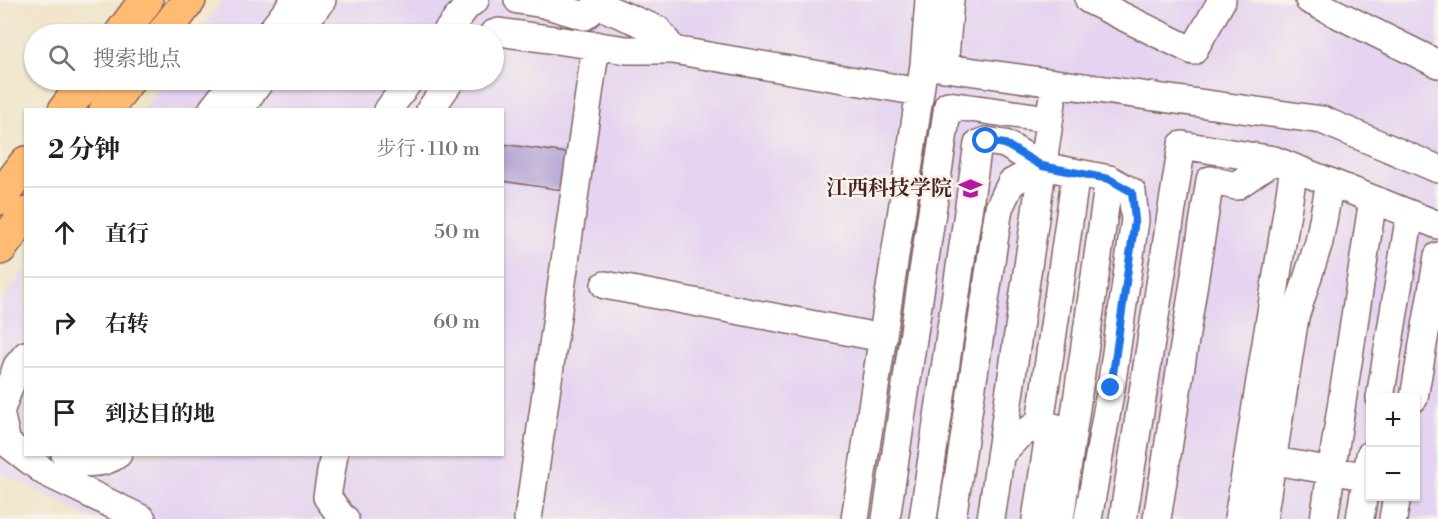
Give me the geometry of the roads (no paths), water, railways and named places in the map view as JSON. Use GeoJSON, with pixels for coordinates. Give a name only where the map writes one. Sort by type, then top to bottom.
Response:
{"type":"FeatureCollection","features":[{"type":"Feature","properties":{"kind":"main road"},"geometry":{"type":"LineString","coordinates":[[128,24],[146,0]]}},
{"type":"Feature","properties":{"kind":"main road"},"geometry":{"type":"LineString","coordinates":[[171,24],[189,0]]}},
{"type":"Feature","properties":{"kind":"main road"},"geometry":{"type":"LineString","coordinates":[[66,108],[80,90]]}},
{"type":"Feature","properties":{"kind":"main road"},"geometry":{"type":"LineString","coordinates":[[107,108],[121,90]]}},
{"type":"Feature","properties":{"kind":"main road"},"geometry":{"type":"LineString","coordinates":[[0,198],[24,166]]}},
{"type":"Feature","properties":{"kind":"main road"},"geometry":{"type":"LineString","coordinates":[[0,248],[24,217]]}},
{"type":"Feature","properties":{"kind":"street"},"geometry":{"type":"LineString","coordinates":[[277,24],[295,0]]}},
{"type":"Feature","properties":{"kind":"street"},"geometry":{"type":"LineString","coordinates":[[303,24],[321,0]]}},
{"type":"Feature","properties":{"kind":"street"},"geometry":{"type":"LineString","coordinates":[[453,24],[467,6],[475,0]]}},
{"type":"Feature","properties":{"kind":"street"},"geometry":{"type":"LineString","coordinates":[[518,0],[544,4],[585,16],[599,2],[658,30],[673,50]]}},
{"type":"Feature","properties":{"kind":"street"},"geometry":{"type":"LineString","coordinates":[[929,0],[934,66]]}},
{"type":"Feature","properties":{"kind":"street"},"geometry":{"type":"LineString","coordinates":[[855,519],[920,92],[934,66],[950,0]]}},
{"type":"Feature","properties":{"kind":"street"},"geometry":{"type":"LineString","coordinates":[[1089,0],[1193,51],[1222,0]]}},
{"type":"Feature","properties":{"kind":"street"},"geometry":{"type":"LineString","coordinates":[[1309,0],[1438,64]]}},
{"type":"Feature","properties":{"kind":"street"},"geometry":{"type":"LineString","coordinates":[[504,33],[627,50],[673,50],[920,92]]}},
{"type":"Feature","properties":{"kind":"street"},"geometry":{"type":"LineString","coordinates":[[528,519],[597,45]]}},
{"type":"Feature","properties":{"kind":"street"},"geometry":{"type":"LineString","coordinates":[[934,66],[1322,120],[1438,169]]}},
{"type":"Feature","properties":{"kind":"street"},"geometry":{"type":"LineString","coordinates":[[991,519],[1054,83]]}},
{"type":"Feature","properties":{"kind":"street"},"geometry":{"type":"LineString","coordinates":[[214,108],[227,90]]}},
{"type":"Feature","properties":{"kind":"street"},"geometry":{"type":"LineString","coordinates":[[240,108],[254,90]]}},
{"type":"Feature","properties":{"kind":"street"},"geometry":{"type":"LineString","coordinates":[[389,108],[403,90]]}},
{"type":"Feature","properties":{"kind":"street"},"geometry":{"type":"LineString","coordinates":[[431,108],[444,90]]}},
{"type":"Feature","properties":{"kind":"street"},"geometry":{"type":"LineString","coordinates":[[886,519],[948,105],[1050,119]]}},
{"type":"Feature","properties":{"kind":"street"},"geometry":{"type":"LineString","coordinates":[[923,519],[978,144],[986,141],[1005,144],[1042,166],[1109,179],[1132,192],[1135,220],[1111,388],[1088,519]]}},
{"type":"Feature","properties":{"kind":"street"},"geometry":{"type":"LineString","coordinates":[[1123,519],[1182,145],[1284,164],[1438,225]]}},
{"type":"Feature","properties":{"kind":"street"},"geometry":{"type":"LineString","coordinates":[[1263,519],[1260,459],[1284,164]]}},
{"type":"Feature","properties":{"kind":"street"},"geometry":{"type":"LineString","coordinates":[[1157,519],[1210,180],[1236,186],[1284,164]]}},
{"type":"Feature","properties":{"kind":"street"},"geometry":{"type":"LineString","coordinates":[[952,519],[999,208],[1011,183],[1042,166]]}},
{"type":"Feature","properties":{"kind":"street"},"geometry":{"type":"LineString","coordinates":[[1036,519],[1048,441],[1040,423],[1076,173]]}},
{"type":"Feature","properties":{"kind":"street"},"geometry":{"type":"LineString","coordinates":[[1060,519],[1109,179]]}},
{"type":"Feature","properties":{"kind":"street"},"geometry":{"type":"LineString","coordinates":[[1238,519],[1260,459],[1295,317],[1319,242],[1330,182]]}},
{"type":"Feature","properties":{"kind":"street"},"geometry":{"type":"LineString","coordinates":[[1324,519],[1373,199]]}},
{"type":"Feature","properties":{"kind":"street"},"geometry":{"type":"LineString","coordinates":[[1381,393],[1410,214]]}},
{"type":"Feature","properties":{"kind":"street"},"geometry":{"type":"LineString","coordinates":[[1415,393],[1438,256]]}},
{"type":"Feature","properties":{"kind":"street"},"geometry":{"type":"LineString","coordinates":[[605,285],[883,338]]}},
{"type":"Feature","properties":{"kind":"street"},"geometry":{"type":"LineString","coordinates":[[24,357],[17,366],[0,412],[7,442],[24,455]]}},
{"type":"Feature","properties":{"kind":"street"},"geometry":{"type":"LineString","coordinates":[[1000,455],[1017,436],[1040,423],[1071,432],[1102,436]]}},
{"type":"Feature","properties":{"kind":"street"},"geometry":{"type":"LineString","coordinates":[[25,456],[45,472],[142,519]]}},
{"type":"Feature","properties":{"kind":"street"},"geometry":{"type":"LineString","coordinates":[[67,456],[87,464],[116,456]]}},
{"type":"Feature","properties":{"kind":"street"},"geometry":{"type":"LineString","coordinates":[[334,456],[327,497],[345,519]]}},
{"type":"Feature","properties":{"kind":"street"},"geometry":{"type":"LineString","coordinates":[[1260,459],[1332,470],[1366,469]]}},
{"type":"Feature","properties":{"kind":"street"},"geometry":{"type":"LineString","coordinates":[[1360,519],[1366,486]]}},
{"type":"Feature","properties":{"kind":"street"},"geometry":{"type":"LineString","coordinates":[[1393,519],[1396,501]]}},
{"type":"Feature","properties":{"kind":"place","name":"江西科技学院"},"geometry":{"type":"Point","coordinates":[970,189]}}]}
